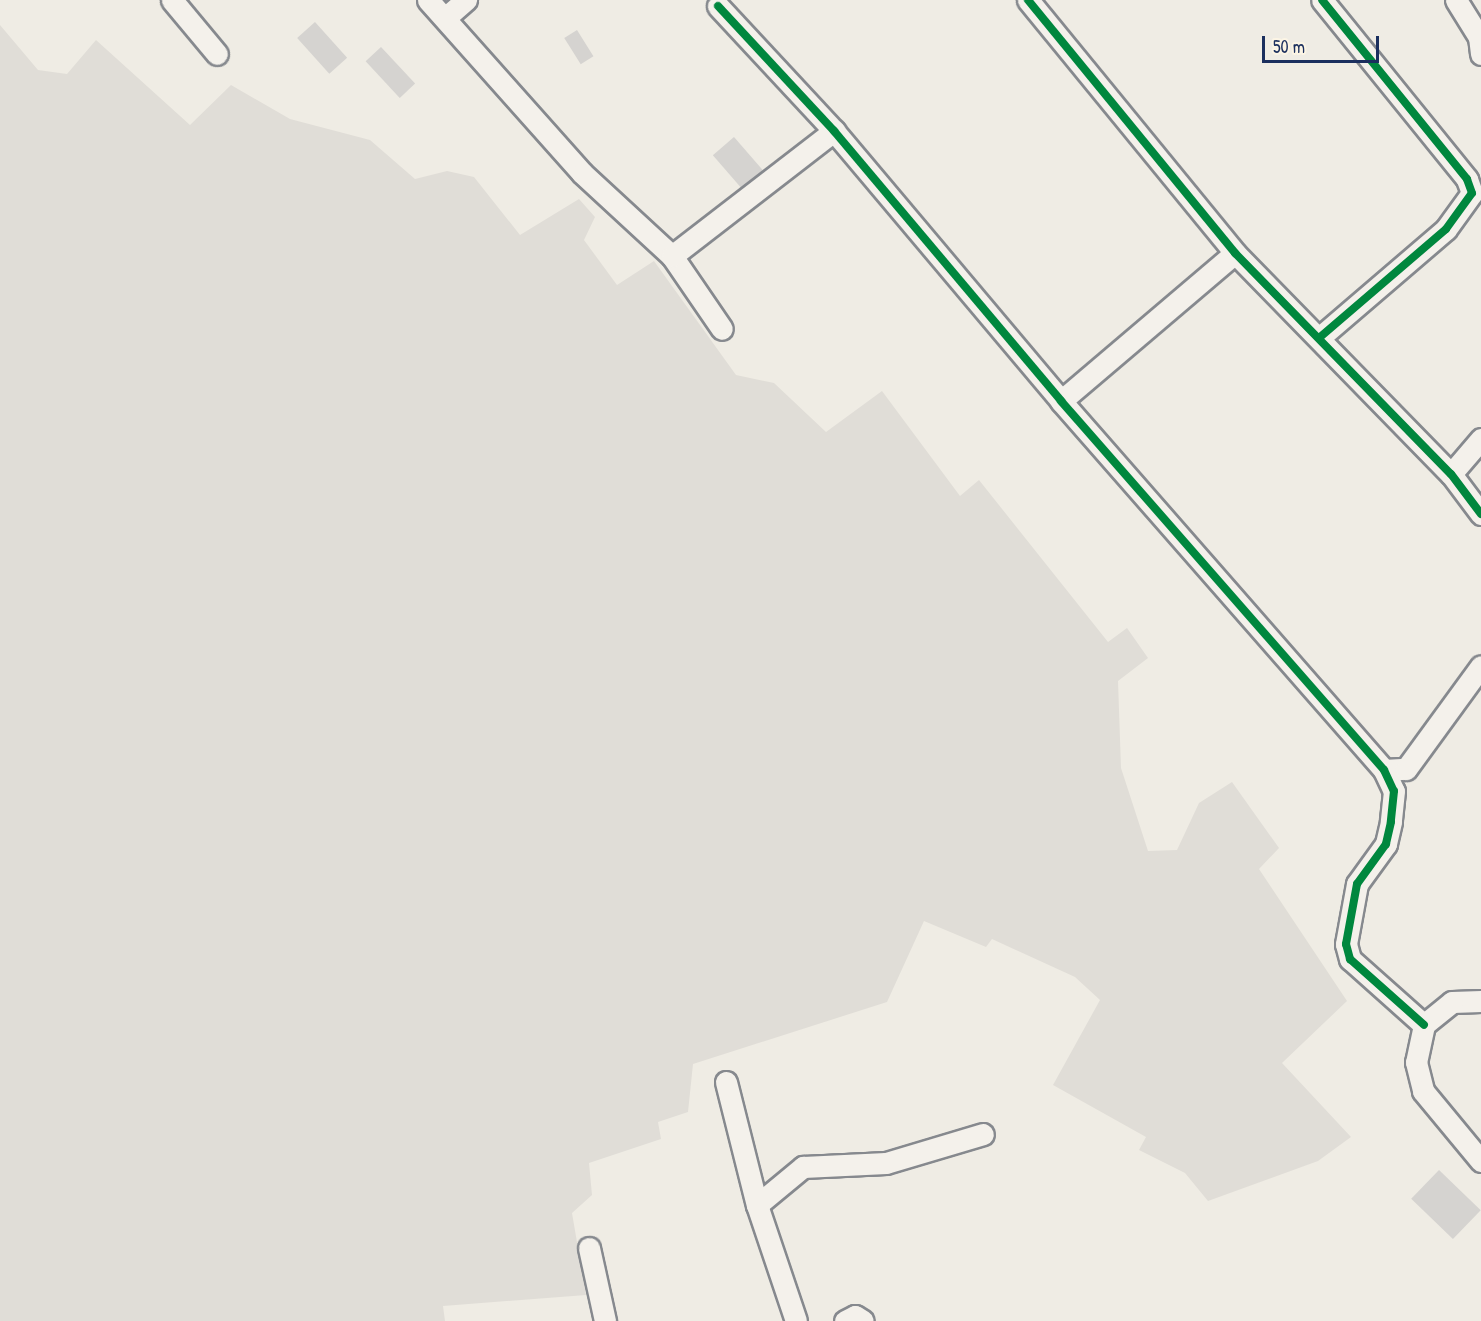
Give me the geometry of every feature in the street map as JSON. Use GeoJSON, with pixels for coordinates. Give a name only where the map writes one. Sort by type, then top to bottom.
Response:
{"type":"FeatureCollection","features":[{"type":"Feature","properties":{"kind":"street"},"geometry":{"type":"LineString","coordinates":[[172,0],[217,54]]}},
{"type":"Feature","properties":{"kind":"street"},"geometry":{"type":"LineString","coordinates":[[428,0],[582,172],[672,256],[722,329]]}},
{"type":"Feature","properties":{"kind":"street"},"geometry":{"type":"LineString","coordinates":[[445,18],[466,0]]}},
{"type":"Feature","properties":{"kind":"street"},"geometry":{"type":"LineString","coordinates":[[1028,0],[1235,253],[1451,474],[1481,514]]}},
{"type":"Feature","properties":{"kind":"street"},"geometry":{"type":"LineString","coordinates":[[1319,338],[1446,228],[1472,193],[1467,179],[1322,0]]}},
{"type":"Feature","properties":{"kind":"street"},"geometry":{"type":"LineString","coordinates":[[1456,0],[1479,37],[1481,54]]}},
{"type":"Feature","properties":{"kind":"street"},"geometry":{"type":"LineString","coordinates":[[717,2],[834,130],[1061,400],[1384,770],[1394,791]]}},
{"type":"Feature","properties":{"kind":"street"},"geometry":{"type":"LineString","coordinates":[[672,256],[834,130]]}},
{"type":"Feature","properties":{"kind":"street"},"geometry":{"type":"LineString","coordinates":[[1061,400],[1235,253]]}},
{"type":"Feature","properties":{"kind":"street"},"geometry":{"type":"LineString","coordinates":[[1451,474],[1481,439]]}},
{"type":"Feature","properties":{"kind":"street"},"geometry":{"type":"LineString","coordinates":[[1425,1024],[1350,959],[1346,944],[1357,884],[1386,844],[1394,791],[1406,769],[1481,666]]}},
{"type":"Feature","properties":{"kind":"street"},"geometry":{"type":"LineString","coordinates":[[1384,770],[1406,769]]}},
{"type":"Feature","properties":{"kind":"street"},"geometry":{"type":"LineString","coordinates":[[1481,1001],[1452,1002],[1425,1024],[1416,1062],[1423,1091],[1481,1161]]}},
{"type":"Feature","properties":{"kind":"street"},"geometry":{"type":"LineString","coordinates":[[726,1082],[757,1205],[796,1321]]}},
{"type":"Feature","properties":{"kind":"street"},"geometry":{"type":"LineString","coordinates":[[757,1205],[803,1167],[886,1163],[983,1134]]}},
{"type":"Feature","properties":{"kind":"street"},"geometry":{"type":"LineString","coordinates":[[589,1248],[604,1321]]}},
{"type":"Feature","properties":{"kind":"street"},"geometry":{"type":"LineString","coordinates":[[845,1321],[855,1316],[863,1321]]}},
{"type":"Feature","properties":{"kind":"shaded area"},"geometry":{"type":"Polygon","coordinates":[[[0,25],[38,70],[67,74],[96,40],[190,125],[231,85],[290,119],[370,140],[415,179],[447,171],[474,177],[520,235],[579,199],[595,217],[584,240],[617,285],[654,261],[736,375],[774,383],[826,432],[882,391],[960,496],[979,480],[1108,642],[1127,628],[1148,658],[1118,681],[1121,768],[1148,851],[1177,850],[1199,803],[1232,782],[1279,848],[1259,869],[1347,1001],[1282,1063],[1351,1137],[1318,1161],[1208,1201],[1185,1173],[1139,1150],[1146,1137],[1053,1085],[1100,1000],[1075,977],[992,939],[986,947],[924,921],[887,1002],[693,1064],[688,1112],[658,1122],[661,1139],[589,1163],[592,1195],[572,1213],[586,1295],[443,1306],[445,1321],[0,1321],[0,25]]]}},
{"type":"Feature","properties":{"kind":"building"},"geometry":{"type":"Polygon","coordinates":[[[315,22],[347,58],[329,74],[297,38],[315,22]]]}},
{"type":"Feature","properties":{"kind":"building"},"geometry":{"type":"Polygon","coordinates":[[[577,30],[593,56],[581,64],[564,38],[577,30]]]}},
{"type":"Feature","properties":{"kind":"building"},"geometry":{"type":"Polygon","coordinates":[[[381,47],[415,84],[400,98],[366,61],[381,47]]]}},
{"type":"Feature","properties":{"kind":"building"},"geometry":{"type":"Polygon","coordinates":[[[734,137],[763,170],[742,189],[713,155],[734,137]]]}},
{"type":"Feature","properties":{"kind":"building"},"geometry":{"type":"Polygon","coordinates":[[[1439,1170],[1481,1210],[1453,1239],[1411,1199],[1439,1170]]]}},
{"type":"Feature","properties":{"kind":"cycle path"},"geometry":{"type":"LineString","coordinates":[[1028,0],[1235,253],[1451,474],[1481,514]]}},
{"type":"Feature","properties":{"kind":"cycle path"},"geometry":{"type":"LineString","coordinates":[[1319,338],[1446,229],[1472,193],[1467,179],[1322,0]]}},
{"type":"Feature","properties":{"kind":"cycle path"},"geometry":{"type":"LineString","coordinates":[[718,6],[834,131],[1061,401],[1384,770],[1394,791],[1391,822],[1386,844],[1357,884],[1346,944],[1350,959],[1424,1025]]}}]}
